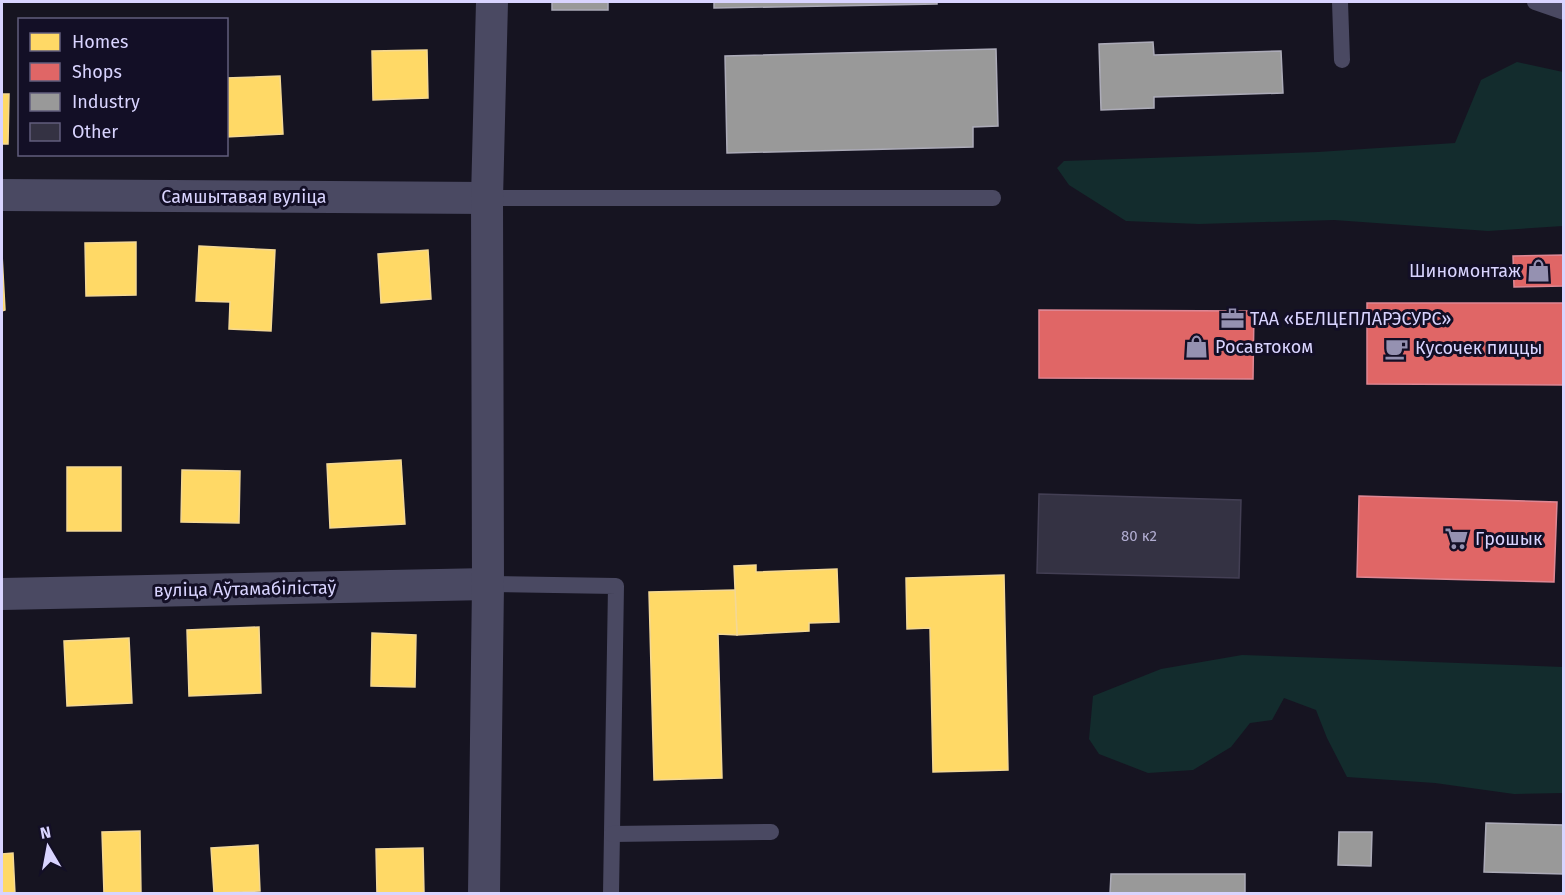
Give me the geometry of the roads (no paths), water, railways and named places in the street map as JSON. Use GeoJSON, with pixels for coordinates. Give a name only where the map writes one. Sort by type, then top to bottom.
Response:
{"type":"FeatureCollection","features":[{"type":"Feature","properties":{"kind":"street"},"geometry":{"type":"LineString","coordinates":[[484,894],[488,584],[487,198],[492,2]]}},
{"type":"Feature","properties":{"kind":"street","name":"Самшытавая вуліца"},"geometry":{"type":"LineString","coordinates":[[2,195],[487,198]]}},
{"type":"Feature","properties":{"kind":"street","name":"вуліца Аўтамабілістаў"},"geometry":{"type":"LineString","coordinates":[[2,594],[488,584]]}},
{"type":"Feature","properties":{"kind":"lane"},"geometry":{"type":"LineString","coordinates":[[1340,2],[1342,60]]}},
{"type":"Feature","properties":{"kind":"lane"},"geometry":{"type":"LineString","coordinates":[[1535,2],[1563,12]]}},
{"type":"Feature","properties":{"kind":"lane"},"geometry":{"type":"LineString","coordinates":[[487,198],[993,198]]}},
{"type":"Feature","properties":{"kind":"lane"},"geometry":{"type":"LineString","coordinates":[[488,584],[616,586],[611,894]]}},
{"type":"Feature","properties":{"kind":"lane"},"geometry":{"type":"LineString","coordinates":[[612,834],[771,832]]}},
{"type":"Feature","properties":{"kind":"place","name":"Шиномонтаж"},"geometry":{"type":"Point","coordinates":[1539,271]}},
{"type":"Feature","properties":{"kind":"place","name":"ТАА «БЕЛЦЕПЛАРЭСУРС»"},"geometry":{"type":"Point","coordinates":[1232,319]}},
{"type":"Feature","properties":{"kind":"place","name":"Росавтоком"},"geometry":{"type":"Point","coordinates":[1197,347]}},
{"type":"Feature","properties":{"kind":"place","name":"Кусочек пиццы"},"geometry":{"type":"Point","coordinates":[1397,348]}},
{"type":"Feature","properties":{"kind":"place","name":"Грошык"},"geometry":{"type":"Point","coordinates":[1457,539]}}]}
